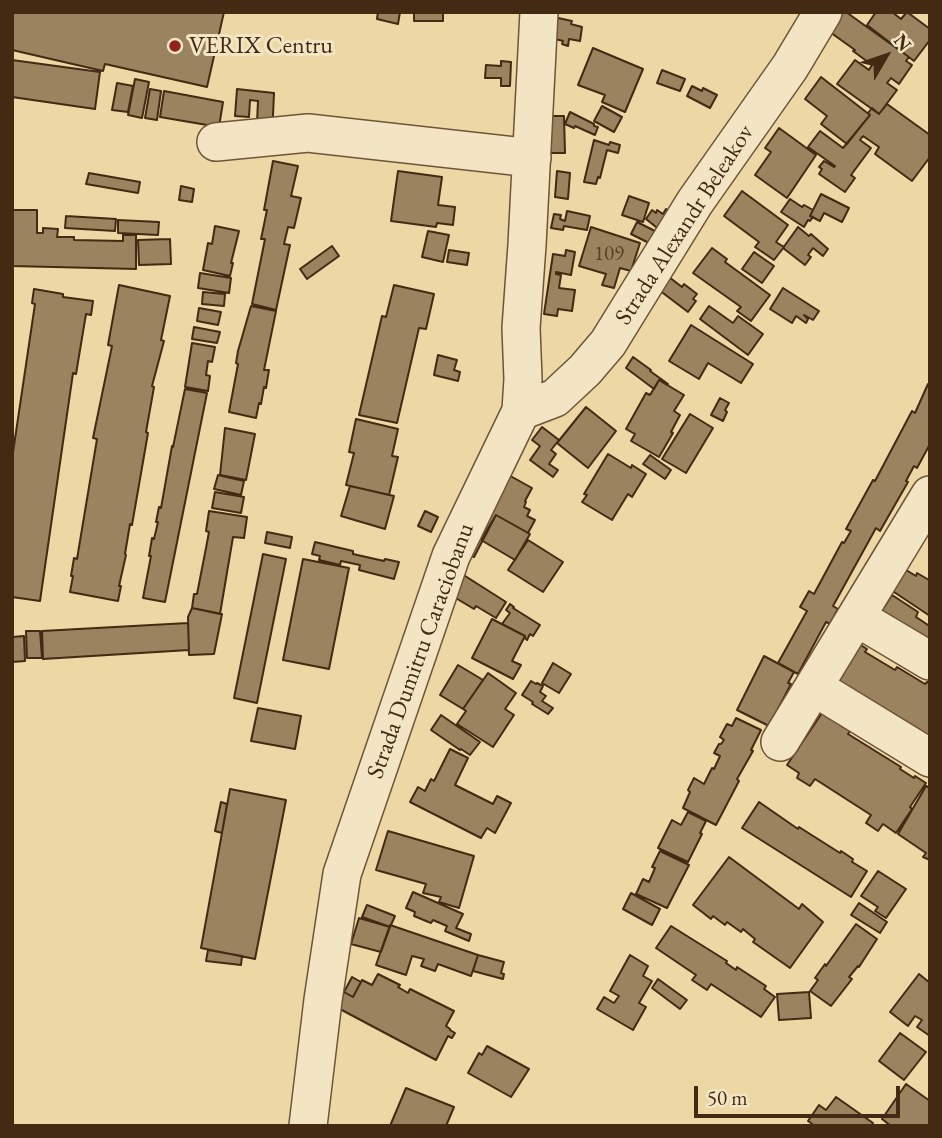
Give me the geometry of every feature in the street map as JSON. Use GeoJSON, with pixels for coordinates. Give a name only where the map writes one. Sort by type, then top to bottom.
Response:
{"type":"FeatureCollection","features":[{"type":"Feature","properties":{"kind":"street","name":"Strada Dumitru Caraciobanu"},"geometry":{"type":"LineString","coordinates":[[308,1126],[342,874],[451,556],[521,411],[521,328],[539,12]]}},
{"type":"Feature","properties":{"kind":"street","name":"Strada Alexandr Beleakov"},"geometry":{"type":"LineString","coordinates":[[521,411],[555,398],[608,343],[695,202],[790,67],[823,12]]}},
{"type":"Feature","properties":{"kind":"street"},"geometry":{"type":"LineString","coordinates":[[216,142],[308,133],[531,158]]}},
{"type":"Feature","properties":{"kind":"street"},"geometry":{"type":"LineString","coordinates":[[780,742],[930,495]]}},
{"type":"Feature","properties":{"kind":"street"},"geometry":{"type":"LineString","coordinates":[[856,617],[930,661]]}},
{"type":"Feature","properties":{"kind":"street"},"geometry":{"type":"LineString","coordinates":[[814,687],[930,758]]}},
{"type":"Feature","properties":{"kind":"building"},"geometry":{"type":"Polygon","coordinates":[[[12,12],[224,12],[207,87],[105,64],[103,71],[12,50],[12,12]]]}},
{"type":"Feature","properties":{"kind":"building"},"geometry":{"type":"Polygon","coordinates":[[[378,12],[400,12],[398,24],[377,19],[378,12]]]}},
{"type":"Feature","properties":{"kind":"building"},"geometry":{"type":"Polygon","coordinates":[[[414,12],[443,12],[443,21],[414,21],[414,12]]]}},
{"type":"Feature","properties":{"kind":"building"},"geometry":{"type":"Polygon","coordinates":[[[839,12],[846,12],[909,57],[906,61],[912,65],[899,84],[891,78],[887,83],[897,90],[879,114],[837,84],[855,60],[869,70],[872,65],[827,30],[839,12]]]}},
{"type":"Feature","properties":{"kind":"building"},"geometry":{"type":"Polygon","coordinates":[[[876,12],[892,12],[901,19],[907,12],[930,29],[930,40],[914,61],[867,25],[876,12]]]}},
{"type":"Feature","properties":{"kind":"building"},"geometry":{"type":"Polygon","coordinates":[[[544,15],[572,21],[571,24],[582,27],[580,41],[569,39],[568,46],[562,44],[563,41],[539,35],[544,15]]]}},
{"type":"Feature","properties":{"kind":"building"},"geometry":{"type":"Polygon","coordinates":[[[593,48],[643,69],[625,112],[602,102],[605,95],[578,85],[593,48]]]}},
{"type":"Feature","properties":{"kind":"building"},"geometry":{"type":"Polygon","coordinates":[[[12,60],[100,72],[95,109],[12,97],[12,60]]]}},
{"type":"Feature","properties":{"kind":"building"},"geometry":{"type":"Polygon","coordinates":[[[501,61],[511,62],[510,86],[501,86],[501,78],[485,78],[486,65],[501,66],[501,61]]]}},
{"type":"Feature","properties":{"kind":"building"},"geometry":{"type":"Polygon","coordinates":[[[662,70],[685,79],[680,91],[657,83],[662,70]]]}},
{"type":"Feature","properties":{"kind":"building"},"geometry":{"type":"Polygon","coordinates":[[[821,77],[870,115],[847,144],[821,124],[827,116],[805,99],[821,77]]]}},
{"type":"Feature","properties":{"kind":"building"},"geometry":{"type":"Polygon","coordinates":[[[135,79],[149,82],[142,118],[128,115],[135,79]]]}},
{"type":"Feature","properties":{"kind":"building"},"geometry":{"type":"Polygon","coordinates":[[[117,83],[133,86],[128,112],[112,110],[117,83]]]}},
{"type":"Feature","properties":{"kind":"building"},"geometry":{"type":"Polygon","coordinates":[[[692,86],[717,95],[710,108],[687,96],[692,86]]]}},
{"type":"Feature","properties":{"kind":"building"},"geometry":{"type":"Polygon","coordinates":[[[150,89],[161,91],[157,120],[145,118],[150,89]]]}},
{"type":"Feature","properties":{"kind":"building"},"geometry":{"type":"Polygon","coordinates":[[[237,89],[274,93],[272,137],[257,122],[258,101],[250,100],[249,117],[235,116],[237,89]]]}},
{"type":"Feature","properties":{"kind":"building"},"geometry":{"type":"Polygon","coordinates":[[[164,91],[223,102],[219,127],[160,117],[164,91]]]}},
{"type":"Feature","properties":{"kind":"building"},"geometry":{"type":"Polygon","coordinates":[[[887,104],[930,135],[930,157],[912,181],[875,154],[879,147],[863,136],[860,140],[871,148],[851,175],[855,178],[845,192],[819,174],[822,169],[819,167],[824,161],[835,166],[808,147],[820,131],[843,148],[870,115],[868,113],[872,108],[879,114],[887,104]]]}},
{"type":"Feature","properties":{"kind":"building"},"geometry":{"type":"Polygon","coordinates":[[[602,106],[622,117],[614,132],[594,121],[602,106]]]}},
{"type":"Feature","properties":{"kind":"building"},"geometry":{"type":"Polygon","coordinates":[[[570,112],[598,127],[595,135],[565,124],[570,112]]]}},
{"type":"Feature","properties":{"kind":"building"},"geometry":{"type":"Polygon","coordinates":[[[541,116],[564,116],[565,153],[541,153],[541,116]]]}},
{"type":"Feature","properties":{"kind":"building"},"geometry":{"type":"Polygon","coordinates":[[[779,128],[816,155],[787,198],[755,175],[771,152],[765,148],[779,128]]]}},
{"type":"Feature","properties":{"kind":"building"},"geometry":{"type":"Polygon","coordinates":[[[594,140],[620,145],[618,153],[607,150],[596,184],[584,182],[594,140]]]}},
{"type":"Feature","properties":{"kind":"building"},"geometry":{"type":"Polygon","coordinates":[[[273,161],[298,166],[291,196],[301,198],[294,228],[288,227],[284,244],[290,245],[276,310],[252,304],[265,239],[261,239],[273,161]]]}},
{"type":"Feature","properties":{"kind":"building"},"geometry":{"type":"Polygon","coordinates":[[[398,171],[442,177],[438,205],[455,207],[453,225],[437,223],[436,227],[391,221],[398,171]]]}},
{"type":"Feature","properties":{"kind":"building"},"geometry":{"type":"Polygon","coordinates":[[[557,171],[570,173],[568,199],[555,197],[557,171]]]}},
{"type":"Feature","properties":{"kind":"building"},"geometry":{"type":"Polygon","coordinates":[[[89,173],[140,182],[138,193],[86,184],[89,173]]]}},
{"type":"Feature","properties":{"kind":"building"},"geometry":{"type":"Polygon","coordinates":[[[181,186],[194,189],[192,202],[179,200],[181,186]]]}},
{"type":"Feature","properties":{"kind":"building"},"geometry":{"type":"Polygon","coordinates":[[[742,191],[788,225],[776,242],[784,247],[774,260],[755,247],[759,242],[724,216],[742,191]]]}},
{"type":"Feature","properties":{"kind":"building"},"geometry":{"type":"Polygon","coordinates":[[[821,194],[849,208],[842,222],[824,213],[820,221],[810,216],[821,194]]]}},
{"type":"Feature","properties":{"kind":"building"},"geometry":{"type":"Polygon","coordinates":[[[629,196],[649,203],[643,222],[622,215],[629,196]]]}},
{"type":"Feature","properties":{"kind":"building"},"geometry":{"type":"Polygon","coordinates":[[[790,199],[813,210],[810,216],[813,217],[804,227],[781,212],[790,199]]]}},
{"type":"Feature","properties":{"kind":"building"},"geometry":{"type":"Polygon","coordinates":[[[666,209],[672,213],[661,231],[646,219],[652,210],[663,214],[666,209]]]}},
{"type":"Feature","properties":{"kind":"building"},"geometry":{"type":"Polygon","coordinates":[[[12,210],[37,210],[37,233],[43,233],[43,228],[58,229],[57,237],[123,241],[123,235],[136,235],[136,269],[12,266],[12,210]]]}},
{"type":"Feature","properties":{"kind":"building"},"geometry":{"type":"Polygon","coordinates":[[[567,211],[590,216],[587,230],[564,226],[563,230],[551,228],[554,214],[561,215],[560,219],[565,221],[567,211]]]}},
{"type":"Feature","properties":{"kind":"building"},"geometry":{"type":"Polygon","coordinates":[[[66,216],[116,219],[115,231],[65,228],[66,216]]]}},
{"type":"Feature","properties":{"kind":"building"},"geometry":{"type":"Polygon","coordinates":[[[118,220],[159,222],[158,235],[118,233],[118,220]]]}},
{"type":"Feature","properties":{"kind":"building"},"geometry":{"type":"Polygon","coordinates":[[[637,222],[657,232],[651,244],[631,234],[637,222]]]}},
{"type":"Feature","properties":{"kind":"building"},"geometry":{"type":"Polygon","coordinates":[[[215,226],[239,231],[230,276],[203,270],[208,243],[212,244],[215,226]]]}},
{"type":"Feature","properties":{"kind":"building"},"geometry":{"type":"Polygon","coordinates":[[[591,227],[640,243],[631,271],[620,268],[614,288],[602,285],[606,274],[579,266],[591,227]]]}},
{"type":"Feature","properties":{"kind":"building"},"geometry":{"type":"Polygon","coordinates":[[[798,227],[828,249],[823,256],[813,248],[805,265],[783,248],[798,227]]]}},
{"type":"Feature","properties":{"kind":"building"},"geometry":{"type":"Polygon","coordinates":[[[428,231],[449,235],[443,262],[422,257],[428,231]]]}},
{"type":"Feature","properties":{"kind":"building"},"geometry":{"type":"Polygon","coordinates":[[[170,239],[171,264],[139,265],[138,240],[170,239]]]}},
{"type":"Feature","properties":{"kind":"building"},"geometry":{"type":"Polygon","coordinates":[[[332,246],[339,256],[307,279],[300,269],[332,246]]]}},
{"type":"Feature","properties":{"kind":"building"},"geometry":{"type":"Polygon","coordinates":[[[712,248],[727,259],[725,262],[770,295],[751,321],[737,311],[741,307],[693,273],[712,248]]]}},
{"type":"Feature","properties":{"kind":"building"},"geometry":{"type":"Polygon","coordinates":[[[449,250],[469,253],[467,265],[447,262],[449,250]]]}},
{"type":"Feature","properties":{"kind":"building"},"geometry":{"type":"Polygon","coordinates":[[[566,250],[575,252],[571,275],[556,274],[561,275],[559,288],[575,290],[572,311],[558,309],[557,316],[544,314],[553,254],[565,256],[566,250]]]}},
{"type":"Feature","properties":{"kind":"building"},"geometry":{"type":"Polygon","coordinates":[[[754,252],[774,266],[762,283],[742,269],[754,252]]]}},
{"type":"Feature","properties":{"kind":"building"},"geometry":{"type":"Polygon","coordinates":[[[200,273],[231,278],[229,293],[198,288],[200,273]]]}},
{"type":"Feature","properties":{"kind":"building"},"geometry":{"type":"Polygon","coordinates":[[[669,277],[697,294],[693,299],[696,301],[688,312],[659,290],[669,277]]]}},
{"type":"Feature","properties":{"kind":"building"},"geometry":{"type":"Polygon","coordinates":[[[119,285],[170,296],[161,340],[164,341],[152,386],[148,433],[118,601],[70,592],[97,439],[93,438],[112,346],[108,345],[119,285]]]}},
{"type":"Feature","properties":{"kind":"building"},"geometry":{"type":"Polygon","coordinates":[[[394,285],[434,294],[426,329],[419,328],[397,423],[359,415],[382,316],[386,317],[394,285]]]}},
{"type":"Feature","properties":{"kind":"building"},"geometry":{"type":"Polygon","coordinates":[[[783,288],[819,311],[813,320],[804,315],[808,319],[806,323],[796,316],[792,323],[770,309],[783,288]]]}},
{"type":"Feature","properties":{"kind":"building"},"geometry":{"type":"Polygon","coordinates":[[[34,289],[93,301],[91,315],[86,314],[76,374],[73,373],[40,601],[12,597],[12,459],[35,304],[32,303],[34,289]]]}},
{"type":"Feature","properties":{"kind":"building"},"geometry":{"type":"Polygon","coordinates":[[[203,292],[225,294],[224,306],[202,304],[203,292]]]}},
{"type":"Feature","properties":{"kind":"building"},"geometry":{"type":"Polygon","coordinates":[[[251,306],[276,311],[264,370],[269,370],[266,388],[264,387],[256,418],[229,412],[238,351],[251,306]]]}},
{"type":"Feature","properties":{"kind":"building"},"geometry":{"type":"Polygon","coordinates":[[[709,306],[733,323],[738,316],[763,334],[748,355],[700,319],[709,306]]]}},
{"type":"Feature","properties":{"kind":"building"},"geometry":{"type":"Polygon","coordinates":[[[199,308],[221,312],[218,325],[197,321],[199,308]]]}},
{"type":"Feature","properties":{"kind":"building"},"geometry":{"type":"Polygon","coordinates":[[[691,325],[753,364],[741,383],[708,363],[699,379],[669,361],[691,325]]]}},
{"type":"Feature","properties":{"kind":"building"},"geometry":{"type":"Polygon","coordinates":[[[194,327],[220,332],[217,343],[192,339],[194,327]]]}},
{"type":"Feature","properties":{"kind":"building"},"geometry":{"type":"Polygon","coordinates":[[[192,343],[215,347],[212,362],[208,361],[208,391],[185,387],[192,343]]]}},
{"type":"Feature","properties":{"kind":"building"},"geometry":{"type":"Polygon","coordinates":[[[438,355],[457,360],[454,370],[460,372],[458,381],[434,375],[438,355]]]}},
{"type":"Feature","properties":{"kind":"building"},"geometry":{"type":"Polygon","coordinates":[[[633,357],[668,384],[659,380],[654,389],[626,368],[633,357]]]}},
{"type":"Feature","properties":{"kind":"building"},"geometry":{"type":"Polygon","coordinates":[[[659,380],[684,395],[674,411],[680,415],[671,432],[673,433],[659,457],[631,441],[635,434],[626,429],[646,393],[650,395],[659,380]]]}},
{"type":"Feature","properties":{"kind":"building"},"geometry":{"type":"Polygon","coordinates":[[[928,384],[930,444],[917,468],[914,466],[880,531],[876,528],[833,606],[838,609],[830,624],[826,622],[798,674],[778,663],[807,611],[800,607],[809,591],[814,594],[842,542],[844,543],[851,531],[846,529],[912,411],[915,413],[928,384]]]}},
{"type":"Feature","properties":{"kind":"building"},"geometry":{"type":"Polygon","coordinates":[[[185,389],[207,393],[165,602],[143,598],[152,538],[154,539],[158,522],[185,389]]]}},
{"type":"Feature","properties":{"kind":"building"},"geometry":{"type":"Polygon","coordinates":[[[720,398],[729,403],[723,421],[711,415],[720,398]]]}},
{"type":"Feature","properties":{"kind":"building"},"geometry":{"type":"Polygon","coordinates":[[[586,407],[616,431],[588,468],[557,443],[586,407]]]}},
{"type":"Feature","properties":{"kind":"building"},"geometry":{"type":"Polygon","coordinates":[[[690,414],[713,428],[686,473],[662,459],[690,414]]]}},
{"type":"Feature","properties":{"kind":"building"},"geometry":{"type":"Polygon","coordinates":[[[356,419],[398,429],[392,456],[398,457],[389,495],[346,485],[354,453],[349,452],[356,419]]]}},
{"type":"Feature","properties":{"kind":"building"},"geometry":{"type":"Polygon","coordinates":[[[542,427],[559,440],[551,450],[556,454],[549,464],[558,470],[553,477],[530,460],[540,446],[532,440],[542,427]]]}},
{"type":"Feature","properties":{"kind":"building"},"geometry":{"type":"Polygon","coordinates":[[[225,428],[255,434],[246,480],[220,475],[225,428]]]}},
{"type":"Feature","properties":{"kind":"building"},"geometry":{"type":"Polygon","coordinates":[[[608,454],[646,474],[632,497],[628,494],[612,520],[582,502],[608,454]]]}},
{"type":"Feature","properties":{"kind":"building"},"geometry":{"type":"Polygon","coordinates":[[[650,455],[671,470],[665,479],[643,464],[650,455]]]}},
{"type":"Feature","properties":{"kind":"building"},"geometry":{"type":"Polygon","coordinates":[[[505,473],[532,488],[524,507],[530,510],[527,516],[535,520],[528,533],[496,515],[474,557],[463,552],[505,473]]]}},
{"type":"Feature","properties":{"kind":"building"},"geometry":{"type":"Polygon","coordinates":[[[218,475],[244,481],[241,495],[214,489],[218,475]]]}},
{"type":"Feature","properties":{"kind":"building"},"geometry":{"type":"Polygon","coordinates":[[[350,486],[394,496],[385,529],[341,516],[350,486]]]}},
{"type":"Feature","properties":{"kind":"building"},"geometry":{"type":"Polygon","coordinates":[[[215,492],[244,497],[241,513],[212,508],[215,492]]]}},
{"type":"Feature","properties":{"kind":"building"},"geometry":{"type":"Polygon","coordinates":[[[209,511],[247,517],[244,538],[233,537],[220,614],[192,608],[209,532],[206,531],[209,511]]]}},
{"type":"Feature","properties":{"kind":"building"},"geometry":{"type":"Polygon","coordinates":[[[425,511],[438,517],[431,532],[418,526],[425,511]]]}},
{"type":"Feature","properties":{"kind":"building"},"geometry":{"type":"Polygon","coordinates":[[[496,515],[530,534],[515,560],[481,540],[496,515]]]}},
{"type":"Feature","properties":{"kind":"building"},"geometry":{"type":"Polygon","coordinates":[[[267,532],[292,537],[290,548],[265,543],[267,532]]]}},
{"type":"Feature","properties":{"kind":"building"},"geometry":{"type":"Polygon","coordinates":[[[528,540],[563,562],[543,592],[508,570],[528,540]]]}},
{"type":"Feature","properties":{"kind":"building"},"geometry":{"type":"Polygon","coordinates":[[[315,542],[353,551],[353,554],[399,562],[394,579],[359,570],[360,565],[341,561],[340,565],[319,560],[320,556],[312,554],[315,542]]]}},
{"type":"Feature","properties":{"kind":"building"},"geometry":{"type":"Polygon","coordinates":[[[263,554],[286,559],[257,703],[234,698],[263,554]]]}},
{"type":"Feature","properties":{"kind":"building"},"geometry":{"type":"Polygon","coordinates":[[[303,559],[349,568],[329,669],[283,660],[303,559]]]}},
{"type":"Feature","properties":{"kind":"building"},"geometry":{"type":"Polygon","coordinates":[[[901,567],[916,576],[917,573],[930,579],[930,616],[888,588],[901,567]]]}},
{"type":"Feature","properties":{"kind":"building"},"geometry":{"type":"Polygon","coordinates":[[[462,574],[506,602],[496,618],[449,594],[462,574]]]}},
{"type":"Feature","properties":{"kind":"building"},"geometry":{"type":"Polygon","coordinates":[[[892,595],[918,612],[916,617],[928,625],[930,623],[930,654],[879,615],[892,595]]]}},
{"type":"Feature","properties":{"kind":"building"},"geometry":{"type":"Polygon","coordinates":[[[510,604],[540,625],[527,640],[525,636],[502,624],[510,613],[506,610],[510,604]]]}},
{"type":"Feature","properties":{"kind":"building"},"geometry":{"type":"Polygon","coordinates":[[[192,608],[222,614],[214,654],[189,655],[188,617],[192,608]]]}},
{"type":"Feature","properties":{"kind":"building"},"geometry":{"type":"Polygon","coordinates":[[[492,619],[525,636],[512,661],[521,665],[513,679],[472,658],[492,619]]]}},
{"type":"Feature","properties":{"kind":"building"},"geometry":{"type":"Polygon","coordinates":[[[188,623],[189,650],[43,659],[42,631],[188,623]]]}},
{"type":"Feature","properties":{"kind":"building"},"geometry":{"type":"Polygon","coordinates":[[[26,631],[40,631],[42,658],[27,658],[26,631]]]}},
{"type":"Feature","properties":{"kind":"building"},"geometry":{"type":"Polygon","coordinates":[[[24,636],[25,661],[12,662],[12,637],[24,636]]]}},
{"type":"Feature","properties":{"kind":"building"},"geometry":{"type":"Polygon","coordinates":[[[854,641],[867,649],[865,652],[895,670],[897,667],[925,684],[930,683],[930,751],[825,689],[854,641]]]}},
{"type":"Feature","properties":{"kind":"building"},"geometry":{"type":"Polygon","coordinates":[[[764,656],[794,672],[788,683],[791,684],[769,726],[737,710],[764,656]]]}},
{"type":"Feature","properties":{"kind":"building"},"geometry":{"type":"Polygon","coordinates":[[[553,663],[571,674],[559,693],[542,683],[553,663]]]}},
{"type":"Feature","properties":{"kind":"building"},"geometry":{"type":"Polygon","coordinates":[[[458,665],[483,680],[463,709],[440,695],[458,665]]]}},
{"type":"Feature","properties":{"kind":"building"},"geometry":{"type":"Polygon","coordinates":[[[488,673],[516,693],[505,709],[514,715],[493,747],[457,724],[466,711],[463,709],[488,673]]]}},
{"type":"Feature","properties":{"kind":"building"},"geometry":{"type":"Polygon","coordinates":[[[531,681],[543,686],[540,692],[546,696],[542,701],[553,708],[548,714],[522,695],[531,681]]]}},
{"type":"Feature","properties":{"kind":"building"},"geometry":{"type":"Polygon","coordinates":[[[258,708],[301,716],[295,749],[251,741],[258,708]]]}},
{"type":"Feature","properties":{"kind":"building"},"geometry":{"type":"Polygon","coordinates":[[[822,713],[850,731],[848,734],[901,767],[900,769],[926,783],[896,833],[883,824],[878,831],[866,823],[871,815],[815,779],[810,786],[797,778],[799,773],[787,765],[822,713]]]}},
{"type":"Feature","properties":{"kind":"building"},"geometry":{"type":"Polygon","coordinates":[[[441,715],[480,742],[470,755],[431,730],[441,715]]]}},
{"type":"Feature","properties":{"kind":"building"},"geometry":{"type":"Polygon","coordinates":[[[736,718],[761,730],[716,825],[683,808],[694,778],[704,784],[712,768],[714,769],[720,756],[714,753],[724,740],[720,737],[727,724],[732,726],[736,718]]]}},
{"type":"Feature","properties":{"kind":"building"},"geometry":{"type":"Polygon","coordinates":[[[450,749],[468,758],[455,785],[493,804],[497,796],[511,803],[495,833],[487,828],[481,838],[410,802],[418,787],[425,791],[431,779],[434,781],[450,749]]]}},
{"type":"Feature","properties":{"kind":"building"},"geometry":{"type":"Polygon","coordinates":[[[926,786],[930,788],[930,860],[923,857],[926,853],[898,834],[926,786]]]}},
{"type":"Feature","properties":{"kind":"building"},"geometry":{"type":"Polygon","coordinates":[[[230,789],[286,800],[255,959],[201,948],[230,789]]]}},
{"type":"Feature","properties":{"kind":"building"},"geometry":{"type":"Polygon","coordinates":[[[221,802],[227,804],[222,833],[215,831],[221,802]]]}},
{"type":"Feature","properties":{"kind":"building"},"geometry":{"type":"Polygon","coordinates":[[[759,802],[798,829],[799,827],[840,853],[841,851],[867,871],[851,897],[742,828],[759,802]]]}},
{"type":"Feature","properties":{"kind":"building"},"geometry":{"type":"Polygon","coordinates":[[[688,812],[706,821],[688,862],[658,848],[672,820],[681,825],[688,812]]]}},
{"type":"Feature","properties":{"kind":"building"},"geometry":{"type":"Polygon","coordinates":[[[388,831],[474,856],[459,908],[439,902],[441,897],[423,893],[426,884],[376,870],[388,831]]]}},
{"type":"Feature","properties":{"kind":"building"},"geometry":{"type":"Polygon","coordinates":[[[660,851],[689,865],[667,908],[636,894],[643,879],[649,882],[655,868],[652,867],[660,851]]]}},
{"type":"Feature","properties":{"kind":"building"},"geometry":{"type":"Polygon","coordinates":[[[729,857],[799,909],[802,904],[823,922],[790,968],[753,942],[755,939],[743,929],[741,932],[713,916],[711,919],[693,905],[729,857]]]}},
{"type":"Feature","properties":{"kind":"building"},"geometry":{"type":"Polygon","coordinates":[[[878,871],[906,889],[886,918],[875,911],[878,907],[861,896],[878,871]]]}},
{"type":"Feature","properties":{"kind":"building"},"geometry":{"type":"Polygon","coordinates":[[[413,892],[463,914],[456,928],[471,934],[469,941],[445,931],[447,926],[414,916],[415,912],[406,908],[413,892]]]}},
{"type":"Feature","properties":{"kind":"building"},"geometry":{"type":"Polygon","coordinates":[[[631,893],[660,909],[652,925],[623,909],[631,893]]]}},
{"type":"Feature","properties":{"kind":"building"},"geometry":{"type":"Polygon","coordinates":[[[859,903],[887,922],[880,933],[851,915],[859,903]]]}},
{"type":"Feature","properties":{"kind":"building"},"geometry":{"type":"Polygon","coordinates":[[[367,905],[395,916],[390,927],[362,917],[367,905]]]}},
{"type":"Feature","properties":{"kind":"building"},"geometry":{"type":"Polygon","coordinates":[[[359,918],[390,927],[381,952],[351,944],[359,918]]]}},
{"type":"Feature","properties":{"kind":"building"},"geometry":{"type":"Polygon","coordinates":[[[856,924],[877,939],[831,1006],[810,991],[818,980],[815,978],[856,924]]]}},
{"type":"Feature","properties":{"kind":"building"},"geometry":{"type":"Polygon","coordinates":[[[390,925],[478,955],[471,976],[438,964],[435,971],[421,966],[424,959],[412,956],[406,975],[376,965],[390,925]]]}},
{"type":"Feature","properties":{"kind":"building"},"geometry":{"type":"Polygon","coordinates":[[[671,926],[727,961],[726,963],[736,970],[737,967],[766,986],[764,989],[775,997],[761,1017],[711,984],[707,990],[692,980],[696,975],[656,948],[671,926]]]}},
{"type":"Feature","properties":{"kind":"building"},"geometry":{"type":"Polygon","coordinates":[[[208,950],[242,956],[241,965],[206,961],[208,950]]]}},
{"type":"Feature","properties":{"kind":"building"},"geometry":{"type":"Polygon","coordinates":[[[478,955],[504,962],[501,973],[504,974],[503,979],[473,971],[478,955]]]}},
{"type":"Feature","properties":{"kind":"building"},"geometry":{"type":"Polygon","coordinates":[[[630,955],[648,966],[643,976],[652,981],[639,1003],[646,1007],[633,1030],[597,1009],[604,997],[614,1003],[619,996],[610,991],[630,955]]]}},
{"type":"Feature","properties":{"kind":"building"},"geometry":{"type":"Polygon","coordinates":[[[378,974],[400,985],[398,987],[408,993],[410,989],[454,1011],[446,1026],[455,1033],[452,1038],[448,1036],[436,1060],[338,1008],[344,992],[353,997],[362,980],[372,985],[378,974]]]}},
{"type":"Feature","properties":{"kind":"building"},"geometry":{"type":"Polygon","coordinates":[[[919,974],[930,983],[930,1036],[917,1027],[922,1020],[915,1016],[908,1026],[890,1012],[919,974]]]}},
{"type":"Feature","properties":{"kind":"building"},"geometry":{"type":"Polygon","coordinates":[[[352,977],[361,982],[353,997],[344,992],[352,977]]]}},
{"type":"Feature","properties":{"kind":"building"},"geometry":{"type":"Polygon","coordinates":[[[658,979],[687,1000],[680,1009],[652,988],[658,979]]]}},
{"type":"Feature","properties":{"kind":"building"},"geometry":{"type":"Polygon","coordinates":[[[809,992],[811,1018],[779,1020],[777,994],[809,992]]]}},
{"type":"Feature","properties":{"kind":"building"},"geometry":{"type":"Polygon","coordinates":[[[900,1033],[926,1052],[904,1080],[879,1061],[900,1033]]]}},
{"type":"Feature","properties":{"kind":"building"},"geometry":{"type":"Polygon","coordinates":[[[487,1046],[529,1069],[511,1097],[468,1073],[479,1053],[482,1055],[487,1046]]]}},
{"type":"Feature","properties":{"kind":"building"},"geometry":{"type":"Polygon","coordinates":[[[906,1084],[930,1101],[930,1126],[891,1126],[882,1119],[906,1084]]]}},
{"type":"Feature","properties":{"kind":"building"},"geometry":{"type":"Polygon","coordinates":[[[406,1088],[454,1107],[446,1126],[390,1126],[406,1088]]]}},
{"type":"Feature","properties":{"kind":"building"},"geometry":{"type":"Polygon","coordinates":[[[836,1097],[873,1123],[871,1126],[815,1126],[808,1121],[819,1105],[826,1110],[836,1097]]]}},
{"type":"Feature","properties":{"kind":"place","name":"VERIX Centru"},"geometry":{"type":"Point","coordinates":[175,46]}}]}
